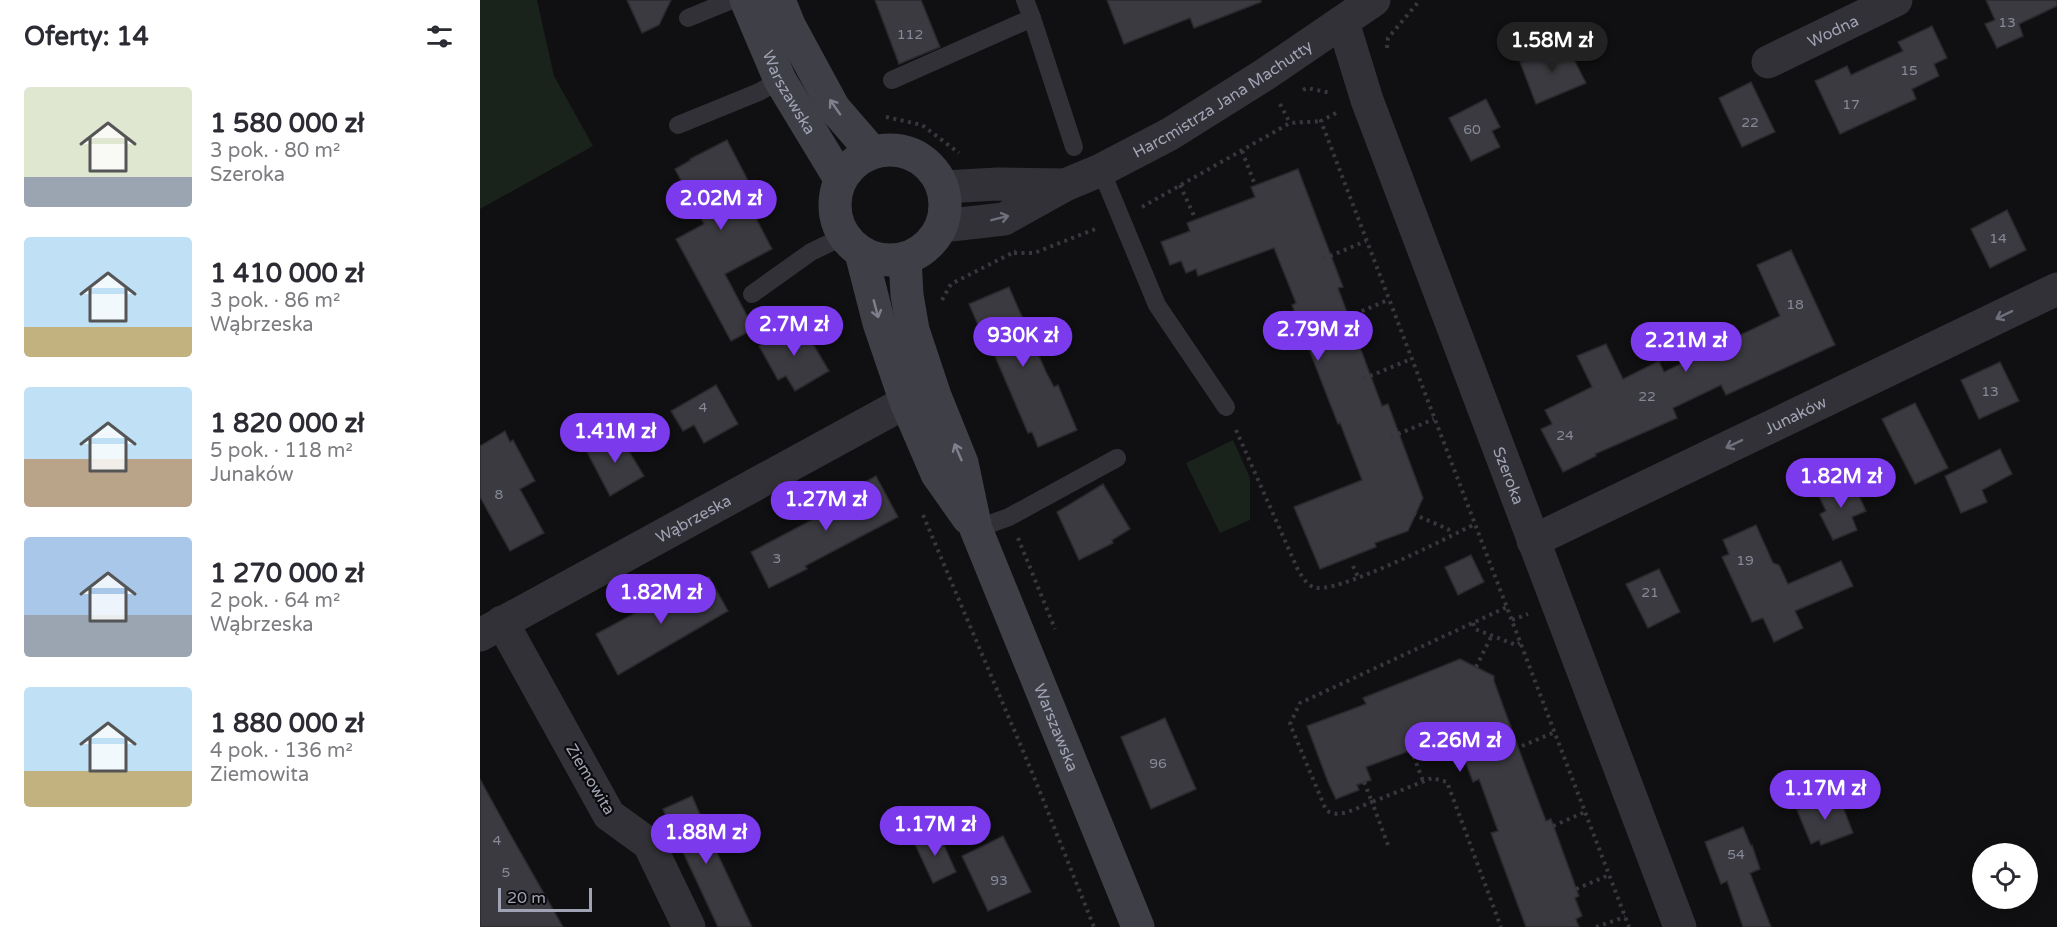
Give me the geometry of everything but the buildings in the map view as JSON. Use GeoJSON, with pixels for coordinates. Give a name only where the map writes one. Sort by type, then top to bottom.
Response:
{"type":"FeatureCollection","features":[{"type":"Feature","properties":{"kind":"main road","name":"Warszawska"},"geometry":{"type":"LineString","coordinates":[[746,0],[780,80],[840,180]]}},
{"type":"Feature","properties":{"kind":"main road","name":"Warszawska"},"geometry":{"type":"LineString","coordinates":[[779,0],[789,25],[834,108],[872,152]]}},
{"type":"Feature","properties":{"kind":"main road"},"geometry":{"type":"LineString","coordinates":[[894,149],[915,155],[932,168],[943,187],[946,206],[942,226],[934,240],[920,252],[905,259],[890,261],[875,259],[853,244],[836,218],[835,198],[840,180],[854,163],[872,152],[894,149]]}},
{"type":"Feature","properties":{"kind":"main road","name":"Warszawska"},"geometry":{"type":"LineString","coordinates":[[853,244],[906,402],[937,474],[976,529]]}},
{"type":"Feature","properties":{"kind":"main road","name":"Warszawska"},"geometry":{"type":"LineString","coordinates":[[905,259],[907,295],[913,330],[935,396],[962,463],[976,529],[1138,927]]}},
{"type":"Feature","properties":{"kind":"street","name":"Harcmistrza Jana Machutty"},"geometry":{"type":"LineString","coordinates":[[942,226],[1004,219],[1065,185],[1101,170],[1170,135],[1340,11],[1374,0]]}},
{"type":"Feature","properties":{"kind":"street","name":"Wodna"},"geometry":{"type":"LineString","coordinates":[[1768,62],[1896,0]]}},
{"type":"Feature","properties":{"kind":"street","name":"Szeroka"},"geometry":{"type":"LineString","coordinates":[[1340,11],[1367,100],[1680,927]]}},
{"type":"Feature","properties":{"kind":"street","name":"Harcmistrza Jana Machutty"},"geometry":{"type":"LineString","coordinates":[[943,187],[998,184],[1065,185]]}},
{"type":"Feature","properties":{"kind":"street","name":"Junaków"},"geometry":{"type":"LineString","coordinates":[[1533,541],[2057,290]]}},
{"type":"Feature","properties":{"kind":"street","name":"Wąbrzeska"},"geometry":{"type":"LineString","coordinates":[[491,628],[906,402]]}},
{"type":"Feature","properties":{"kind":"street","name":"Ziemowita"},"geometry":{"type":"LineString","coordinates":[[491,628],[609,815],[649,844],[689,927]]}},
{"type":"Feature","properties":{"kind":"lane"},"geometry":{"type":"LineString","coordinates":[[688,18],[732,0]]}},
{"type":"Feature","properties":{"kind":"lane"},"geometry":{"type":"LineString","coordinates":[[1025,0],[1074,147]]}},
{"type":"Feature","properties":{"kind":"lane"},"geometry":{"type":"LineString","coordinates":[[892,80],[1032,18]]}},
{"type":"Feature","properties":{"kind":"lane"},"geometry":{"type":"LineString","coordinates":[[678,124],[759,92],[780,80]]}},
{"type":"Feature","properties":{"kind":"lane"},"geometry":{"type":"LineString","coordinates":[[1101,170],[1157,305],[1226,407]]}},
{"type":"Feature","properties":{"kind":"lane"},"geometry":{"type":"LineString","coordinates":[[752,294],[811,252],[853,244]]}},
{"type":"Feature","properties":{"kind":"lane"},"geometry":{"type":"LineString","coordinates":[[976,529],[1009,517],[1117,459]]}},
{"type":"Feature","properties":{"kind":"path"},"geometry":{"type":"LineString","coordinates":[[1386,55],[1388,38],[1420,0]]}},
{"type":"Feature","properties":{"kind":"path"},"geometry":{"type":"LineString","coordinates":[[942,302],[951,284],[1014,253],[1034,253],[1122,218],[1290,123],[1321,121],[1367,100]]}},
{"type":"Feature","properties":{"kind":"path"},"geometry":{"type":"LineString","coordinates":[[1321,121],[1629,927]]}},
{"type":"Feature","properties":{"kind":"path"},"geometry":{"type":"LineString","coordinates":[[1242,151],[1255,185]]}},
{"type":"Feature","properties":{"kind":"path"},"geometry":{"type":"LineString","coordinates":[[1180,185],[1195,218]]}},
{"type":"Feature","properties":{"kind":"path"},"geometry":{"type":"LineString","coordinates":[[1323,259],[1366,241]]}},
{"type":"Feature","properties":{"kind":"path"},"geometry":{"type":"LineString","coordinates":[[1341,320],[1388,300]]}},
{"type":"Feature","properties":{"kind":"path"},"geometry":{"type":"LineString","coordinates":[[1363,379],[1411,359]]}},
{"type":"Feature","properties":{"kind":"path"},"geometry":{"type":"LineString","coordinates":[[1226,407],[1304,580],[1313,588],[1323,589],[1358,578],[1475,524]]}},
{"type":"Feature","properties":{"kind":"path"},"geometry":{"type":"LineString","coordinates":[[1391,437],[1434,419]]}},
{"type":"Feature","properties":{"kind":"path"},"geometry":{"type":"LineString","coordinates":[[923,514],[1034,777],[1094,927]]}},
{"type":"Feature","properties":{"kind":"path"},"geometry":{"type":"LineString","coordinates":[[1413,514],[1448,529],[1452,535]]}},
{"type":"Feature","properties":{"kind":"path"},"geometry":{"type":"LineString","coordinates":[[1009,517],[1059,639]]}},
{"type":"Feature","properties":{"kind":"path"},"geometry":{"type":"LineString","coordinates":[[1353,566],[1358,578]]}},
{"type":"Feature","properties":{"kind":"path"},"geometry":{"type":"LineString","coordinates":[[1501,927],[1447,782],[1432,778],[1338,815],[1331,814],[1326,810],[1290,724],[1300,703],[1507,607]]}},
{"type":"Feature","properties":{"kind":"path"},"geometry":{"type":"LineString","coordinates":[[1473,623],[1475,629],[1516,645],[1520,643]]}},
{"type":"Feature","properties":{"kind":"path"},"geometry":{"type":"LineString","coordinates":[[1476,667],[1492,635]]}},
{"type":"Feature","properties":{"kind":"path"},"geometry":{"type":"LineString","coordinates":[[1522,746],[1555,732]]}},
{"type":"Feature","properties":{"kind":"path"},"geometry":{"type":"LineString","coordinates":[[1411,749],[1423,781]]}},
{"type":"Feature","properties":{"kind":"path"},"geometry":{"type":"LineString","coordinates":[[1364,782],[1388,845]]}},
{"type":"Feature","properties":{"kind":"path"},"geometry":{"type":"LineString","coordinates":[[1553,826],[1586,812]]}},
{"type":"Feature","properties":{"kind":"path"},"geometry":{"type":"LineString","coordinates":[[1576,888],[1609,875]]}},
{"type":"Feature","properties":{"kind":"path"},"geometry":{"type":"LineString","coordinates":[[1596,927],[1625,916]]}},
{"type":"Feature","properties":{"kind":"shaded area"},"geometry":{"type":"Polygon","coordinates":[[[480,0],[537,0],[554,76],[593,146],[480,209],[480,0]]]}},
{"type":"Feature","properties":{"kind":"shaded area"},"geometry":{"type":"Polygon","coordinates":[[[1233,440],[1250,478],[1250,520],[1220,533],[1186,463],[1233,440]]]}}]}
